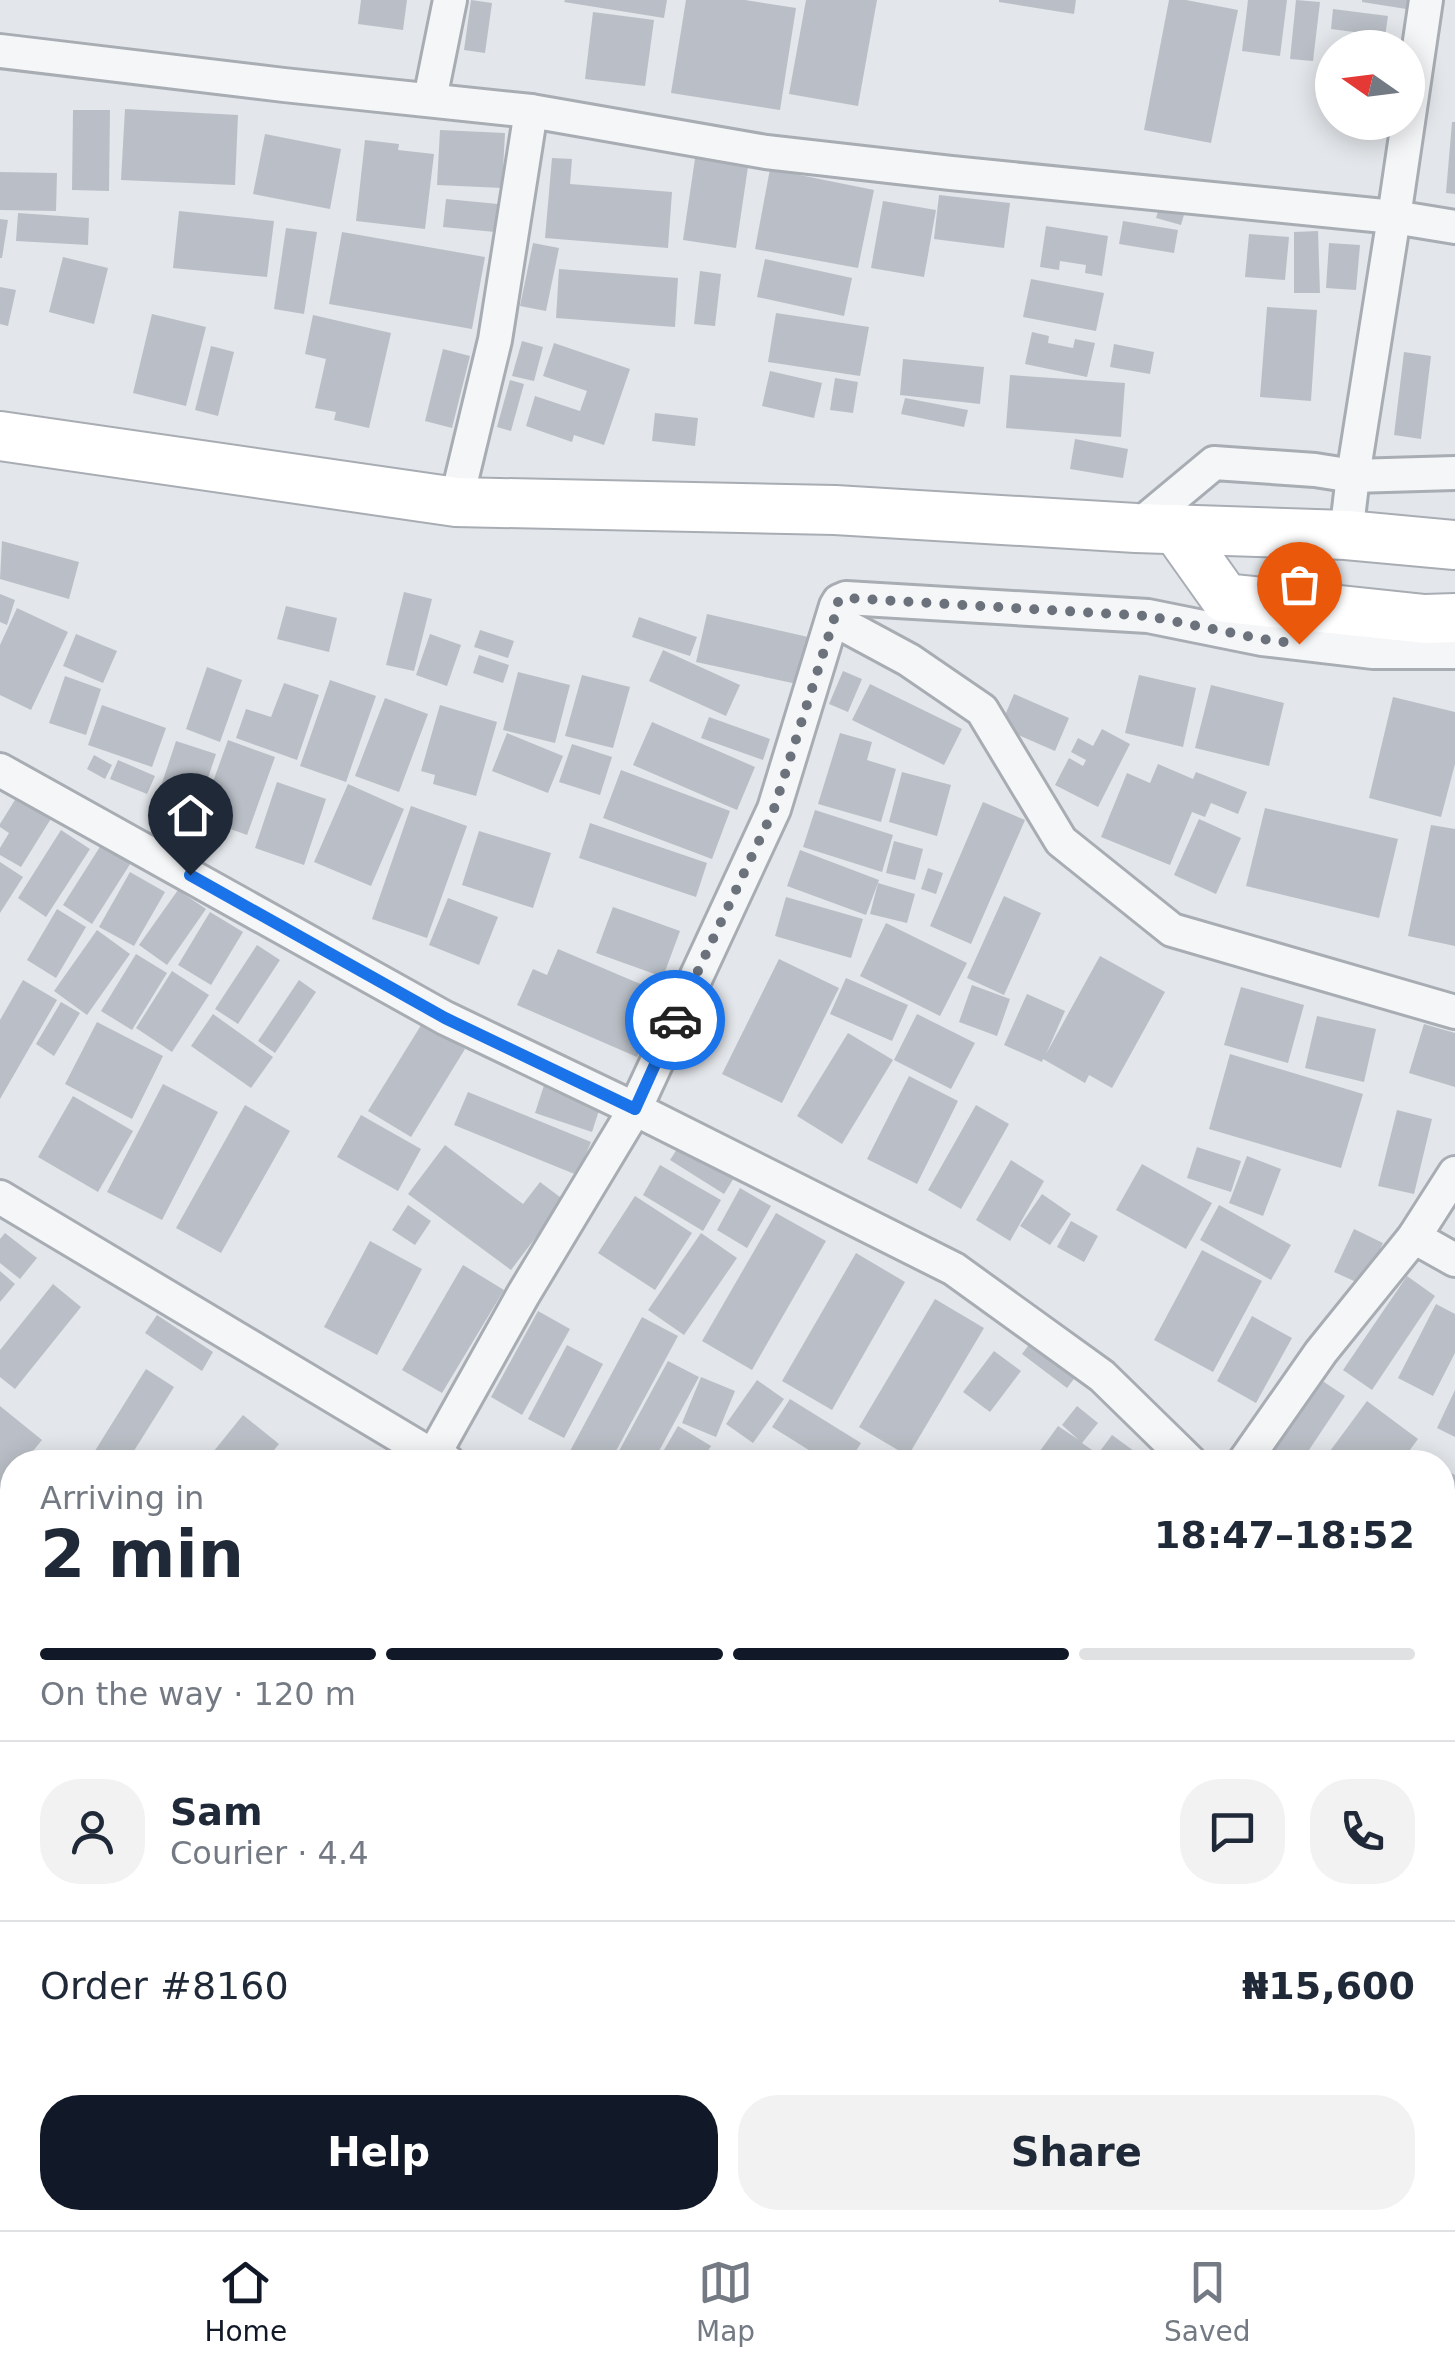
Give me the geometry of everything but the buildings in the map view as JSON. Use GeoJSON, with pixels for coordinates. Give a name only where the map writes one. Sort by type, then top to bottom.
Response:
{"type":"FeatureCollection","features":[{"type":"Feature","properties":{"kind":"main road"},"geometry":{"type":"LineString","coordinates":[[0,436],[456,502],[835,510],[1156,529],[1346,535],[1455,546]]}},
{"type":"Feature","properties":{"kind":"main road"},"geometry":{"type":"LineString","coordinates":[[1156,529],[1225,598],[1445,630]]}},
{"type":"Feature","properties":{"kind":"street"},"geometry":{"type":"LineString","coordinates":[[430,99],[450,0]]}},
{"type":"Feature","properties":{"kind":"street"},"geometry":{"type":"LineString","coordinates":[[1346,535],[1426,0]]}},
{"type":"Feature","properties":{"kind":"street"},"geometry":{"type":"LineString","coordinates":[[0,51],[531,111],[785,154],[1394,217],[1455,227]]}},
{"type":"Feature","properties":{"kind":"street"},"geometry":{"type":"LineString","coordinates":[[456,502],[495,340],[531,111]]}},
{"type":"Feature","properties":{"kind":"street"},"geometry":{"type":"LineString","coordinates":[[1156,529],[1214,463],[1353,476],[1455,473]]}},
{"type":"Feature","properties":{"kind":"street"},"geometry":{"type":"LineString","coordinates":[[444,1450],[522,1295],[635,1109],[774,809],[839,600],[1148,616],[1262,639],[1374,652],[1445,630]]}},
{"type":"Feature","properties":{"kind":"street"},"geometry":{"type":"LineString","coordinates":[[834,619],[909,660],[982,710],[1062,841],[1172,930],[1455,1012]]}},
{"type":"Feature","properties":{"kind":"street"},"geometry":{"type":"LineString","coordinates":[[0,770],[445,1018],[954,1269],[1102,1376],[1178,1450]]}},
{"type":"Feature","properties":{"kind":"street"},"geometry":{"type":"LineString","coordinates":[[1252,1450],[1321,1352],[1414,1237],[1455,1172]]}},
{"type":"Feature","properties":{"kind":"street"},"geometry":{"type":"LineString","coordinates":[[0,1198],[425,1450]]}},
{"type":"Feature","properties":{"kind":"street"},"geometry":{"type":"LineString","coordinates":[[1414,1237],[1455,1260]]}},
{"type":"Feature","properties":{"kind":"way so far"},"geometry":{"type":"LineString","coordinates":[[675,1020],[774,809],[839,600],[1148,616],[1299,644]]}},
{"type":"Feature","properties":{"kind":"route"},"geometry":{"type":"LineString","coordinates":[[190,875],[445,1018],[635,1109],[675,1020]]}}]}
